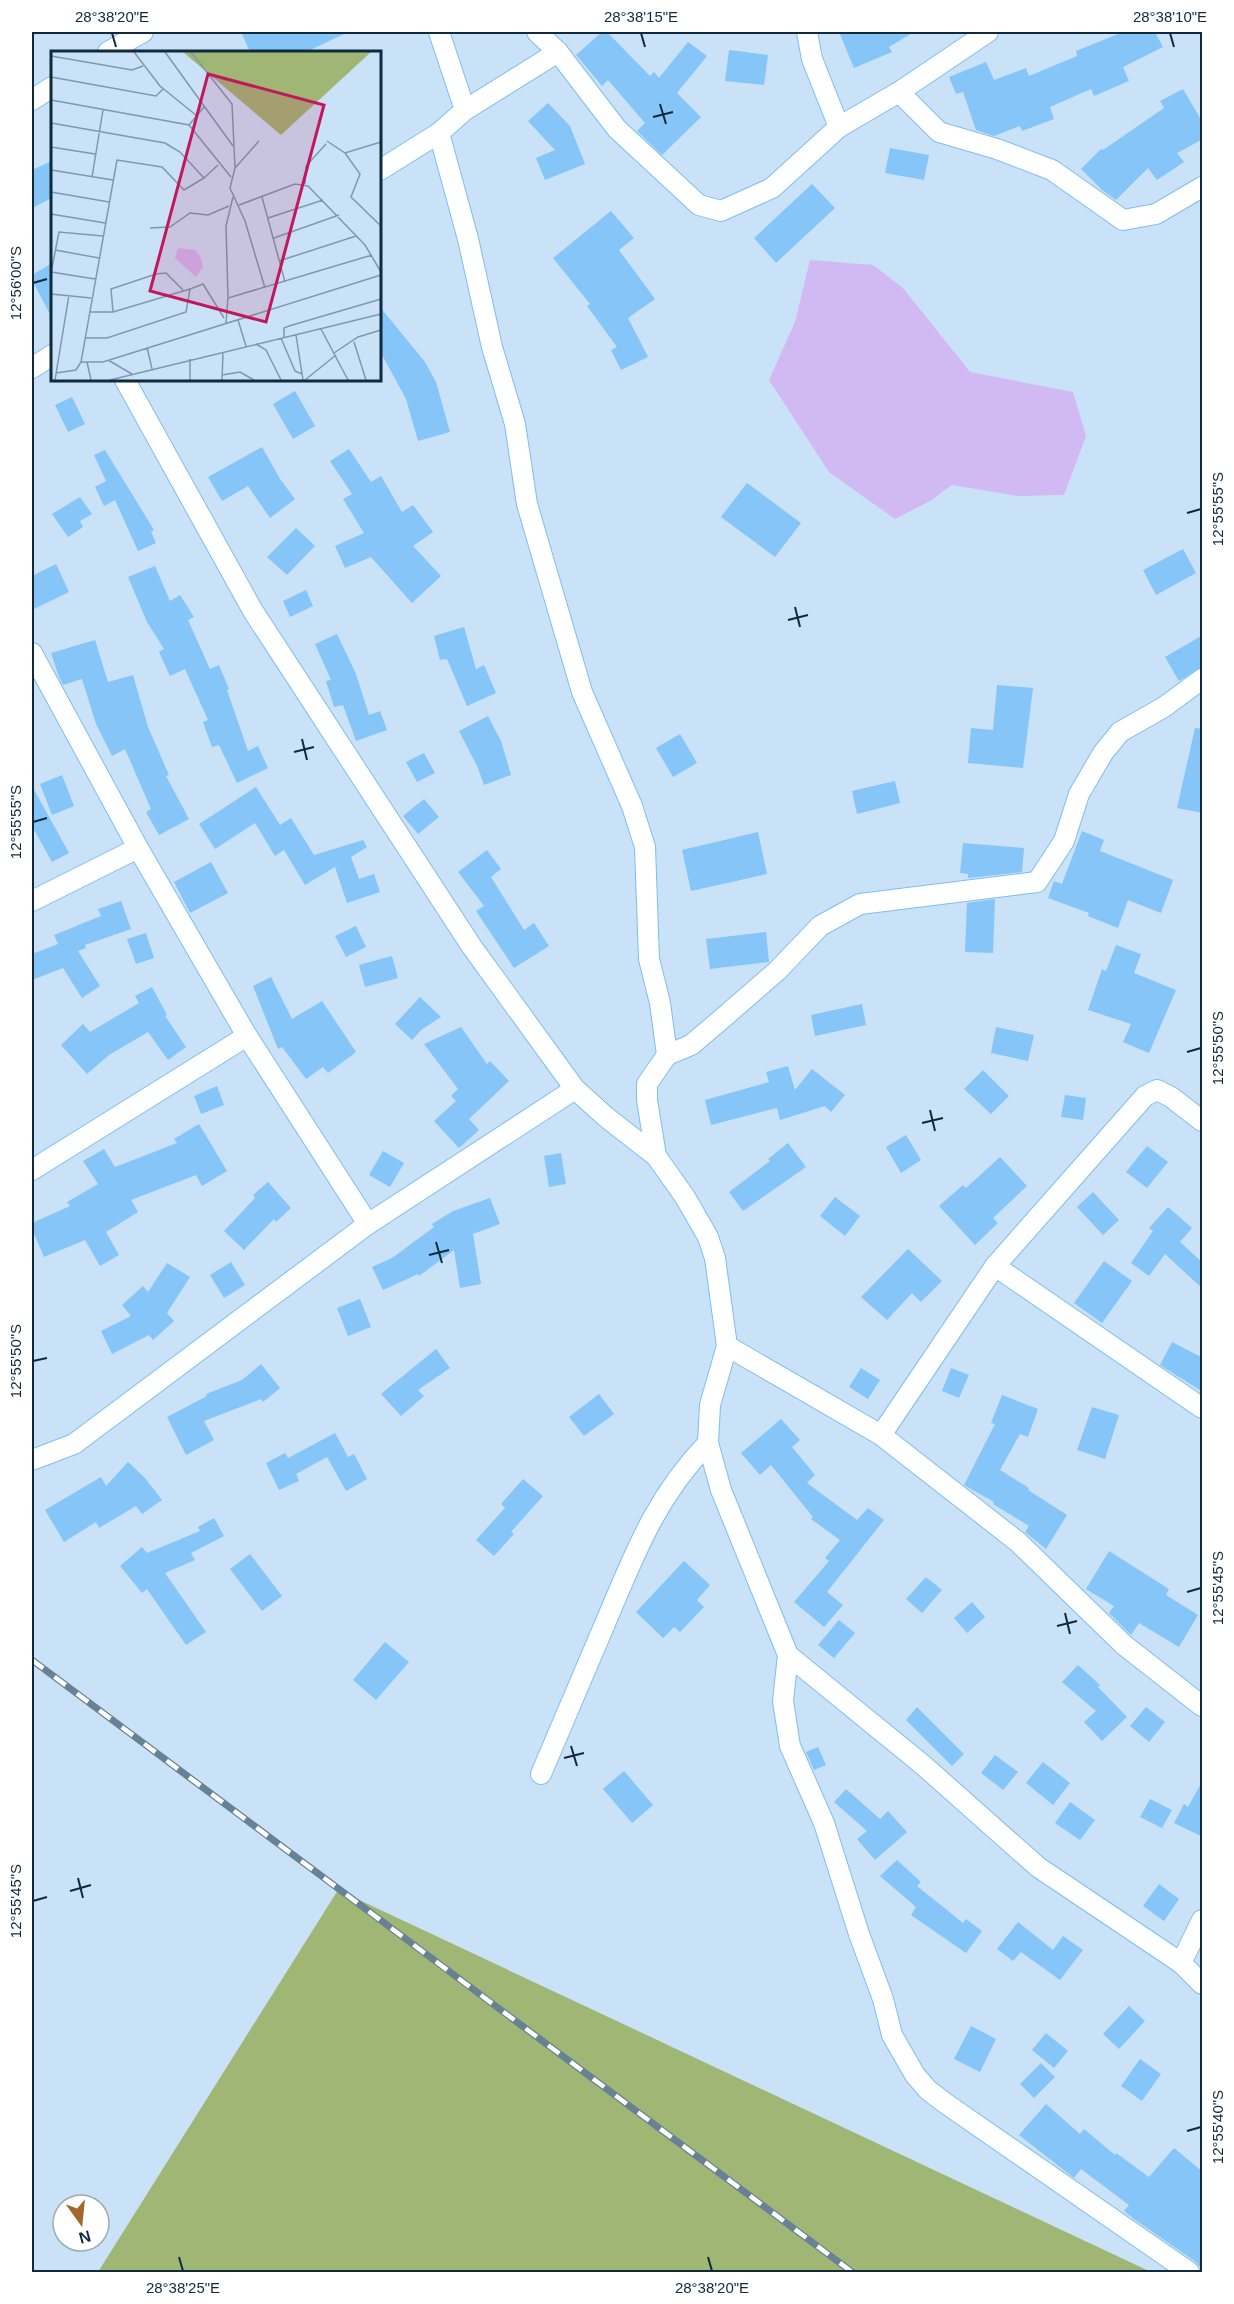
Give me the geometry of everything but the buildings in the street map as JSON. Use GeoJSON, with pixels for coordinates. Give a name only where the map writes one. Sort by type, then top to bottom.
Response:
{"type":"FeatureCollection","features":[{"type":"Feature","properties":{"kind":"street"},"geometry":{"type":"LineString","coordinates":[[110,51],[143,32]]}},
{"type":"Feature","properties":{"kind":"street"},"geometry":{"type":"LineString","coordinates":[[439,32],[465,110]]}},
{"type":"Feature","properties":{"kind":"street"},"geometry":{"type":"LineString","coordinates":[[537,32],[558,52],[617,129],[699,205],[713,211],[721,211],[772,188],[839,127],[899,92],[988,32]]}},
{"type":"Feature","properties":{"kind":"street"},"geometry":{"type":"LineString","coordinates":[[807,32],[812,58],[839,127]]}},
{"type":"Feature","properties":{"kind":"street"},"geometry":{"type":"LineString","coordinates":[[381,169],[439,133],[465,110],[558,52]]}},
{"type":"Feature","properties":{"kind":"street"},"geometry":{"type":"LineString","coordinates":[[32,100],[51,88]]}},
{"type":"Feature","properties":{"kind":"street"},"geometry":{"type":"LineString","coordinates":[[899,92],[939,132],[997,149],[1052,170],[1123,220],[1156,214],[1203,187]]}},
{"type":"Feature","properties":{"kind":"street"},"geometry":{"type":"LineString","coordinates":[[439,133],[468,238],[492,347],[515,424],[527,504],[582,692],[632,806],[645,847],[649,959],[660,1003],[667,1055]]}},
{"type":"Feature","properties":{"kind":"street"},"geometry":{"type":"LineString","coordinates":[[32,368],[51,356]]}},
{"type":"Feature","properties":{"kind":"street"},"geometry":{"type":"LineString","coordinates":[[126,381],[253,611],[472,947],[575,1089],[656,1156],[685,1197],[708,1238],[715,1258],[727,1346],[710,1405],[708,1443],[721,1491],[788,1655],[922,1765],[1038,1867],[1181,1963],[1203,1984]]}},
{"type":"Feature","properties":{"kind":"street"},"geometry":{"type":"LineString","coordinates":[[32,653],[138,848],[247,1036],[369,1224]]}},
{"type":"Feature","properties":{"kind":"street"},"geometry":{"type":"LineString","coordinates":[[656,1156],[647,1100],[647,1084],[667,1055],[691,1045],[777,971],[820,926],[860,904],[1037,882],[1064,841],[1079,794],[1102,753],[1120,732],[1203,679]]}},
{"type":"Feature","properties":{"kind":"street"},"geometry":{"type":"LineString","coordinates":[[32,901],[138,848]]}},
{"type":"Feature","properties":{"kind":"street"},"geometry":{"type":"LineString","coordinates":[[32,1170],[247,1036]]}},
{"type":"Feature","properties":{"kind":"street"},"geometry":{"type":"LineString","coordinates":[[32,1460],[74,1444],[369,1224],[575,1089]]}},
{"type":"Feature","properties":{"kind":"street"},"geometry":{"type":"LineString","coordinates":[[881,1435],[995,1266],[1145,1096],[1157,1090],[1171,1097],[1203,1121]]}},
{"type":"Feature","properties":{"kind":"street"},"geometry":{"type":"LineString","coordinates":[[995,1266],[1203,1408]]}},
{"type":"Feature","properties":{"kind":"street"},"geometry":{"type":"LineString","coordinates":[[727,1346],[881,1435],[1018,1542],[1124,1645],[1203,1706]]}},
{"type":"Feature","properties":{"kind":"street"},"geometry":{"type":"LineString","coordinates":[[541,1774],[638,1545],[664,1497],[684,1468],[708,1443]]}},
{"type":"Feature","properties":{"kind":"street"},"geometry":{"type":"LineString","coordinates":[[788,1655],[783,1701],[790,1746],[824,1823],[859,1934],[883,1999],[892,2035],[915,2075],[928,2090],[945,2103],[1189,2272]]}},
{"type":"Feature","properties":{"kind":"street"},"geometry":{"type":"LineString","coordinates":[[1181,1963],[1203,1920]]}},
{"type":"Feature","properties":{"kind":"green space"},"geometry":{"type":"Polygon","coordinates":[[[338,1890],[1151,2272],[98,2272],[338,1890]]]}},
{"type":"Feature","properties":{"kind":"shaded area"},"geometry":{"type":"Polygon","coordinates":[[[810,260],[873,265],[903,288],[970,372],[1073,392],[1086,436],[1064,495],[1018,496],[952,485],[930,501],[895,519],[829,472],[769,380],[795,322],[810,260]]]}},
{"type":"Feature","properties":{"kind":"railway"},"geometry":{"type":"LineString","coordinates":[[32,1660],[852,2272]]}}]}
